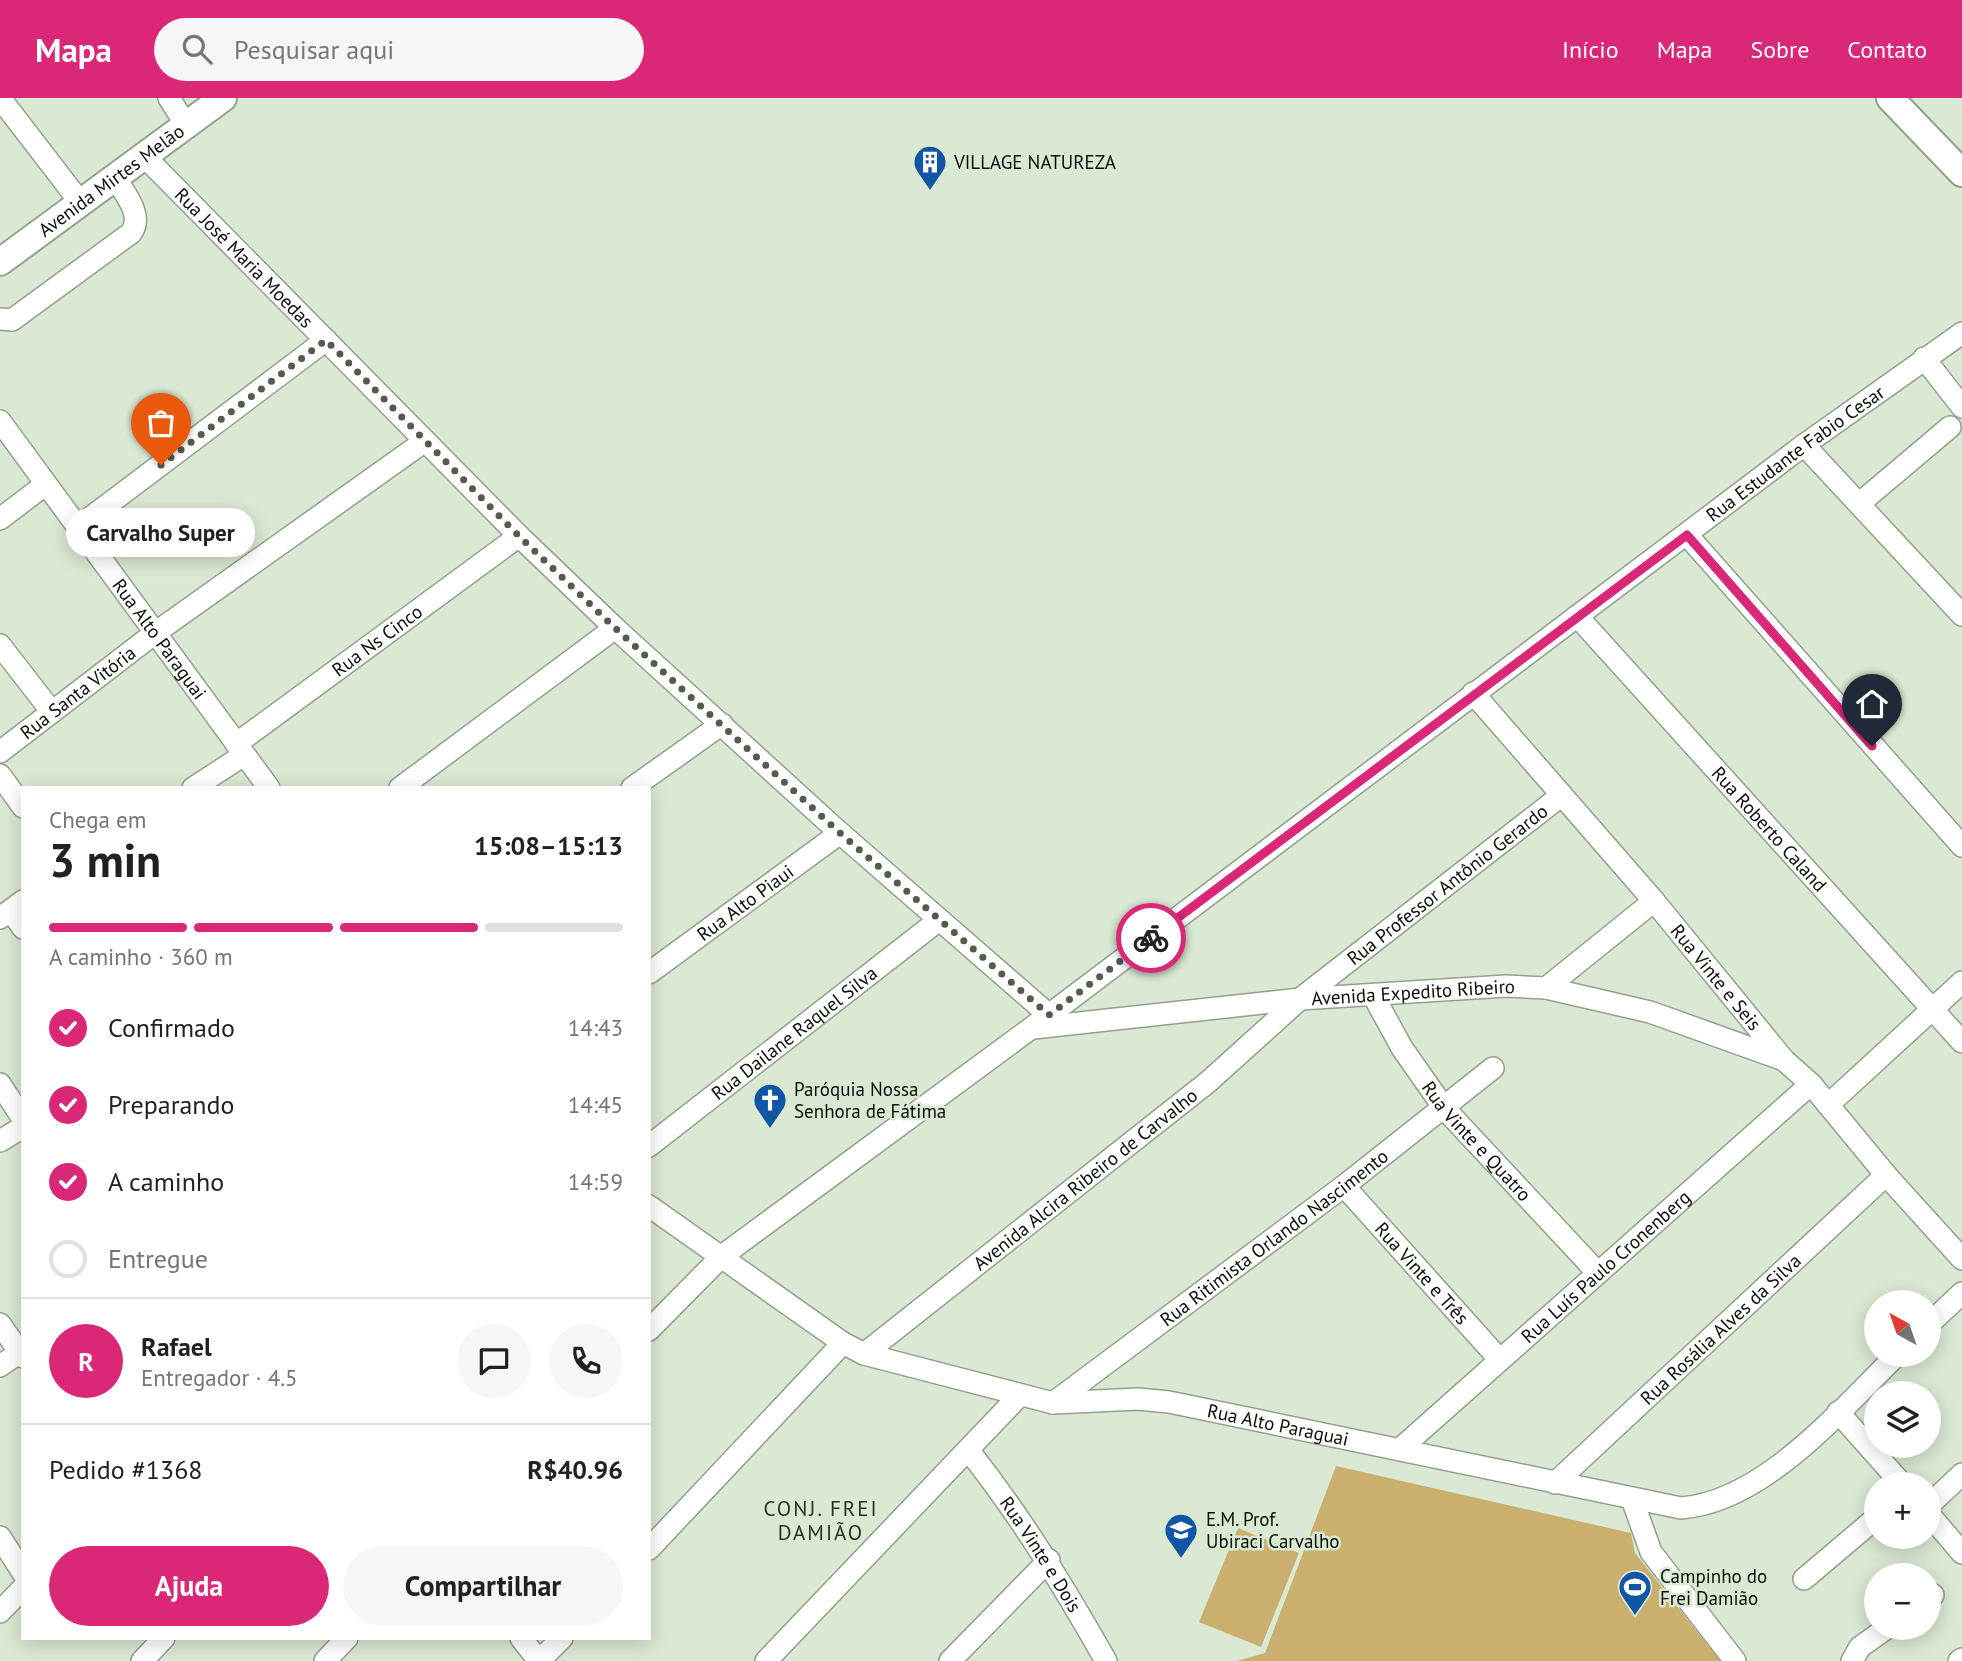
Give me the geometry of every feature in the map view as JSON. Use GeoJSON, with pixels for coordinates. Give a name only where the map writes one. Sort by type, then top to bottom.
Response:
{"type":"FeatureCollection","features":[{"type":"Feature","properties":{"kind":"main road","name":"Avenida Mirtes Melão"},"geometry":{"type":"LineString","coordinates":[[0,262],[80,202],[146,158],[223,98]]}},
{"type":"Feature","properties":{"kind":"main road"},"geometry":{"type":"LineString","coordinates":[[1890,98],[1962,173]]}},
{"type":"Feature","properties":{"kind":"street"},"geometry":{"type":"LineString","coordinates":[[0,98],[80,202]]}},
{"type":"Feature","properties":{"kind":"street"},"geometry":{"type":"LineString","coordinates":[[169,98],[186,125]]}},
{"type":"Feature","properties":{"kind":"street","name":"Rua José Maria Moedas"},"geometry":{"type":"LineString","coordinates":[[146,158],[519,536],[615,628],[840,833],[1049,1015]]}},
{"type":"Feature","properties":{"kind":"street"},"geometry":{"type":"LineString","coordinates":[[0,319],[12,320],[131,233],[136,220],[116,179]]}},
{"type":"Feature","properties":{"kind":"street","name":"Rua Estudante Fabio Cesar"},"geometry":{"type":"LineString","coordinates":[[651,1328],[722,1256],[1049,1015],[1804,445],[1962,333]]}},
{"type":"Feature","properties":{"kind":"street"},"geometry":{"type":"LineString","coordinates":[[78,527],[326,340]]}},
{"type":"Feature","properties":{"kind":"street"},"geometry":{"type":"LineString","coordinates":[[1924,358],[1962,407]]}},
{"type":"Feature","properties":{"kind":"street","name":"Rua Alto Paraguai"},"geometry":{"type":"LineString","coordinates":[[0,421],[268,786]]}},
{"type":"Feature","properties":{"kind":"street"},"geometry":{"type":"LineString","coordinates":[[1860,503],[1950,427]]}},
{"type":"Feature","properties":{"kind":"street","name":"Rua Santa Vitória"},"geometry":{"type":"LineString","coordinates":[[0,752],[155,633],[425,441]]}},
{"type":"Feature","properties":{"kind":"street"},"geometry":{"type":"LineString","coordinates":[[1804,445],[1962,615]]}},
{"type":"Feature","properties":{"kind":"street"},"geometry":{"type":"LineString","coordinates":[[0,519],[46,484]]}},
{"type":"Feature","properties":{"kind":"street"},"geometry":{"type":"LineString","coordinates":[[1687,535],[1962,846]]}},
{"type":"Feature","properties":{"kind":"street","name":"Rua Ns Cinco"},"geometry":{"type":"LineString","coordinates":[[195,786],[519,536]]}},
{"type":"Feature","properties":{"kind":"street","name":"Rua Roberto Caland"},"geometry":{"type":"LineString","coordinates":[[1577,616],[1962,1042]]}},
{"type":"Feature","properties":{"kind":"street"},"geometry":{"type":"LineString","coordinates":[[403,786],[615,628]]}},
{"type":"Feature","properties":{"kind":"street"},"geometry":{"type":"LineString","coordinates":[[0,645],[52,712]]}},
{"type":"Feature","properties":{"kind":"street","name":"Rua Vinte e Seis"},"geometry":{"type":"LineString","coordinates":[[1473,693],[1654,901],[1784,1060],[1811,1084],[1886,1175],[1962,1259]]}},
{"type":"Feature","properties":{"kind":"street"},"geometry":{"type":"LineString","coordinates":[[635,786],[722,724]]}},
{"type":"Feature","properties":{"kind":"street"},"geometry":{"type":"LineString","coordinates":[[0,775],[21,804]]}},
{"type":"Feature","properties":{"kind":"street","name":"Rua Professor Antônio Gerardo"},"geometry":{"type":"LineString","coordinates":[[1300,999],[1562,795]]}},
{"type":"Feature","properties":{"kind":"street","name":"Rua Alto Piaui"},"geometry":{"type":"LineString","coordinates":[[651,972],[840,833]]}},
{"type":"Feature","properties":{"kind":"street"},"geometry":{"type":"LineString","coordinates":[[1546,988],[1654,901]]}},
{"type":"Feature","properties":{"kind":"street","name":"Rua Dailane Raquel Silva"},"geometry":{"type":"LineString","coordinates":[[651,1144],[939,920]]}},
{"type":"Feature","properties":{"kind":"street"},"geometry":{"type":"LineString","coordinates":[[1828,1105],[1962,982]]}},
{"type":"Feature","properties":{"kind":"street","name":"Avenida Expedito Ribeiro"},"geometry":{"type":"LineString","coordinates":[[1031,1028],[1300,999],[1450,988],[1546,988],[1650,1012],[1784,1060]]}},
{"type":"Feature","properties":{"kind":"street","name":"Rua Vinte e Quatro"},"geometry":{"type":"LineString","coordinates":[[1373,995],[1402,1048],[1444,1108],[1598,1273]]}},
{"type":"Feature","properties":{"kind":"street","name":"Avenida Alcira Ribeiro de Carvalho"},"geometry":{"type":"LineString","coordinates":[[864,1354],[1208,1082],[1300,999]]}},
{"type":"Feature","properties":{"kind":"street","name":"Rua Ritimista Orlando Nascimento"},"geometry":{"type":"LineString","coordinates":[[1054,1403],[1344,1186],[1493,1068]]}},
{"type":"Feature","properties":{"kind":"street"},"geometry":{"type":"LineString","coordinates":[[0,1084],[21,1116]]}},
{"type":"Feature","properties":{"kind":"street","name":"Rua Luís Paulo Cronenberg"},"geometry":{"type":"LineString","coordinates":[[1400,1449],[1811,1084]]}},
{"type":"Feature","properties":{"kind":"street"},"geometry":{"type":"LineString","coordinates":[[0,1141],[21,1128]]}},
{"type":"Feature","properties":{"kind":"street","name":"Rua Rosália Alves da Silva"},"geometry":{"type":"LineString","coordinates":[[1555,1483],[1886,1175]]}},
{"type":"Feature","properties":{"kind":"street","name":"Rua Vinte e Três"},"geometry":{"type":"LineString","coordinates":[[1344,1186],[1500,1360]]}},
{"type":"Feature","properties":{"kind":"street","name":"Rua Alto Paraguai"},"geometry":{"type":"LineString","coordinates":[[651,1207],[843,1343],[864,1354],[1054,1403],[1138,1399],[1169,1402],[1252,1422],[1400,1449],[1681,1508],[1705,1504],[1737,1493],[1768,1475],[1885,1367]]}},
{"type":"Feature","properties":{"kind":"street"},"geometry":{"type":"LineString","coordinates":[[1941,1313],[1962,1293]]}},
{"type":"Feature","properties":{"kind":"street"},"geometry":{"type":"LineString","coordinates":[[0,1324],[21,1352]]}},
{"type":"Feature","properties":{"kind":"street"},"geometry":{"type":"LineString","coordinates":[[651,1547],[843,1343]]}},
{"type":"Feature","properties":{"kind":"street"},"geometry":{"type":"LineString","coordinates":[[0,1366],[21,1354]]}},
{"type":"Feature","properties":{"kind":"street"},"geometry":{"type":"LineString","coordinates":[[766,1661],[1019,1396]]}},
{"type":"Feature","properties":{"kind":"street"},"geometry":{"type":"LineString","coordinates":[[1838,1412],[1891,1472]]}},
{"type":"Feature","properties":{"kind":"street","name":"Rua Vinte e Dois"},"geometry":{"type":"LineString","coordinates":[[969,1451],[1049,1560],[1106,1661]]}},
{"type":"Feature","properties":{"kind":"street"},"geometry":{"type":"LineString","coordinates":[[1941,1494],[1962,1474]]}},
{"type":"Feature","properties":{"kind":"street"},"geometry":{"type":"LineString","coordinates":[[1632,1499],[1651,1552],[1735,1661]]}},
{"type":"Feature","properties":{"kind":"street"},"geometry":{"type":"LineString","coordinates":[[1804,1579],[1864,1528]]}},
{"type":"Feature","properties":{"kind":"street"},"geometry":{"type":"LineString","coordinates":[[1941,1528],[1962,1553]]}},
{"type":"Feature","properties":{"kind":"street"},"geometry":{"type":"LineString","coordinates":[[0,1537],[21,1570]]}},
{"type":"Feature","properties":{"kind":"street"},"geometry":{"type":"LineString","coordinates":[[950,1661],[1049,1560]]}},
{"type":"Feature","properties":{"kind":"street"},"geometry":{"type":"LineString","coordinates":[[0,1612],[21,1590]]}},
{"type":"Feature","properties":{"kind":"street"},"geometry":{"type":"LineString","coordinates":[[325,1661],[345,1640]]}},
{"type":"Feature","properties":{"kind":"street"},"geometry":{"type":"LineString","coordinates":[[523,1640],[539,1661],[560,1640]]}},
{"type":"Feature","properties":{"kind":"street"},"geometry":{"type":"LineString","coordinates":[[1852,1661],[1860,1647],[1870,1640]]}},
{"type":"Feature","properties":{"kind":"shaded area"},"geometry":{"type":"Polygon","coordinates":[[[1336,1466],[1631,1533],[1635,1553],[1720,1661],[1237,1661],[1265,1653],[1336,1466]]]}},
{"type":"Feature","properties":{"kind":"shaded area"},"geometry":{"type":"Polygon","coordinates":[[[1238,1528],[1299,1553],[1261,1647],[1199,1622],[1238,1528]]]}},
{"type":"Feature","properties":{"kind":"way so far"},"geometry":{"type":"LineString","coordinates":[[161,465],[326,340],[519,536],[615,628],[840,833],[1049,1015],[1151,938]]}},
{"type":"Feature","properties":{"kind":"place","name":"VILLAGE NATUREZA"},"geometry":{"type":"Point","coordinates":[930,192]}},
{"type":"Feature","properties":{"kind":"place","name":"Carvalho Super"},"geometry":{"type":"Point","coordinates":[161,465]}},
{"type":"Feature","properties":{"kind":"place","name":"Paróquia Nossa Senhora de Fátima"},"geometry":{"type":"Point","coordinates":[770,1130]}},
{"type":"Feature","properties":{"kind":"place","name":"E.M. Prof. Ubiraci Carvalho"},"geometry":{"type":"Point","coordinates":[1181,1560]}},
{"type":"Feature","properties":{"kind":"place","name":"Campinho do Frei Damião"},"geometry":{"type":"Point","coordinates":[1635,1617]}},
{"type":"Feature","properties":{"kind":"district","name":"CONJ. FREI DAMIÃO"},"geometry":{"type":"Point","coordinates":[821,1521]}},
{"type":"Feature","properties":{"kind":"route"},"geometry":{"type":"LineString","coordinates":[[1151,938],[1473,693],[1687,535],[1872,746]]}}]}
